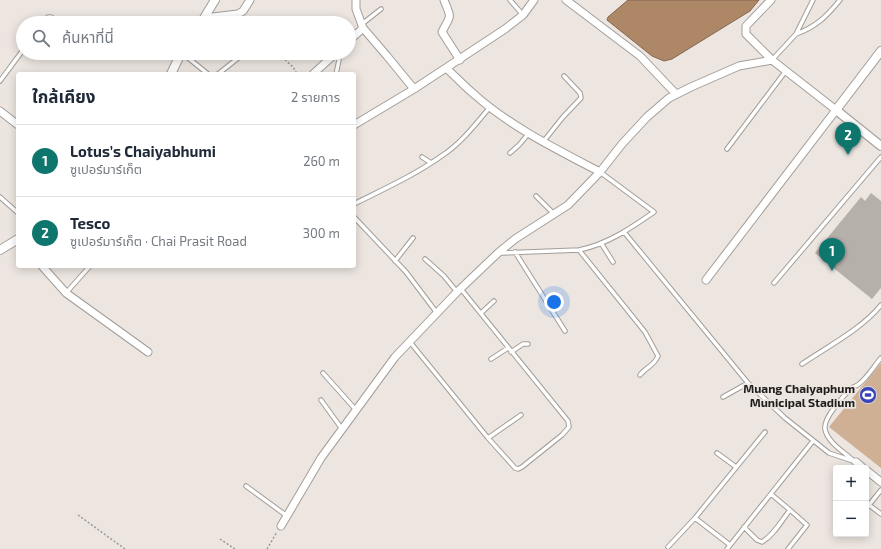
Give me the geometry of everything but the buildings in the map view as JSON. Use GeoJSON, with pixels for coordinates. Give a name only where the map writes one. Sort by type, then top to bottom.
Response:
{"type":"FeatureCollection","features":[{"type":"Feature","properties":{"kind":"street"},"geometry":{"type":"LineString","coordinates":[[205,16],[215,0]]}},
{"type":"Feature","properties":{"kind":"street"},"geometry":{"type":"LineString","coordinates":[[226,16],[238,14],[243,11],[250,0]]}},
{"type":"Feature","properties":{"kind":"street"},"geometry":{"type":"LineString","coordinates":[[356,0],[356,9],[361,28],[387,56],[414,89]]}},
{"type":"Feature","properties":{"kind":"street"},"geometry":{"type":"LineString","coordinates":[[444,0],[450,18],[442,32],[460,60]]}},
{"type":"Feature","properties":{"kind":"street"},"geometry":{"type":"LineString","coordinates":[[356,124],[460,60],[505,29],[523,15],[534,0]]}},
{"type":"Feature","properties":{"kind":"street"},"geometry":{"type":"LineString","coordinates":[[566,0],[627,45],[659,74],[676,94]]}},
{"type":"Feature","properties":{"kind":"street"},"geometry":{"type":"LineString","coordinates":[[771,0],[746,26],[746,34],[785,72],[881,146]]}},
{"type":"Feature","properties":{"kind":"street"},"geometry":{"type":"LineString","coordinates":[[356,33],[361,28]]}},
{"type":"Feature","properties":{"kind":"street"},"geometry":{"type":"LineString","coordinates":[[706,280],[881,50]]}},
{"type":"Feature","properties":{"kind":"street"},"geometry":{"type":"LineString","coordinates":[[172,72],[178,60]]}},
{"type":"Feature","properties":{"kind":"street"},"geometry":{"type":"LineString","coordinates":[[315,72],[328,60]]}},
{"type":"Feature","properties":{"kind":"street"},"geometry":{"type":"LineString","coordinates":[[281,526],[321,458],[391,363],[410,341],[498,253],[515,239],[568,205],[600,172],[632,133],[658,108],[676,94],[739,66],[772,60]]}},
{"type":"Feature","properties":{"kind":"street"},"geometry":{"type":"LineString","coordinates":[[446,68],[476,96],[529,133],[600,172]]}},
{"type":"Feature","properties":{"kind":"street"},"geometry":{"type":"LineString","coordinates":[[0,111],[16,123]]}},
{"type":"Feature","properties":{"kind":"street"},"geometry":{"type":"LineString","coordinates":[[0,250],[16,240]]}},
{"type":"Feature","properties":{"kind":"street"},"geometry":{"type":"LineString","coordinates":[[44,268],[66,293],[148,352]]}},
{"type":"Feature","properties":{"kind":"street"},"geometry":{"type":"LineString","coordinates":[[856,462],[860,465]]}},
{"type":"Feature","properties":{"kind":"street"},"geometry":{"type":"LineString","coordinates":[[869,472],[881,482]]}},
{"type":"Feature","properties":{"kind":"lane"},"geometry":{"type":"LineString","coordinates":[[510,0],[523,15]]}},
{"type":"Feature","properties":{"kind":"lane"},"geometry":{"type":"LineString","coordinates":[[772,60],[796,34],[813,0]]}},
{"type":"Feature","properties":{"kind":"lane"},"geometry":{"type":"LineString","coordinates":[[796,34],[810,29],[828,15],[840,0]]}},
{"type":"Feature","properties":{"kind":"lane"},"geometry":{"type":"LineString","coordinates":[[356,30],[361,28],[381,9]]}},
{"type":"Feature","properties":{"kind":"lane"},"geometry":{"type":"LineString","coordinates":[[0,81],[16,59]]}},
{"type":"Feature","properties":{"kind":"lane"},"geometry":{"type":"LineString","coordinates":[[190,60],[205,72]]}},
{"type":"Feature","properties":{"kind":"lane"},"geometry":{"type":"LineString","coordinates":[[221,72],[236,60]]}},
{"type":"Feature","properties":{"kind":"lane"},"geometry":{"type":"LineString","coordinates":[[336,72],[339,60]]}},
{"type":"Feature","properties":{"kind":"lane"},"geometry":{"type":"LineString","coordinates":[[727,149],[785,72]]}},
{"type":"Feature","properties":{"kind":"lane"},"geometry":{"type":"LineString","coordinates":[[543,142],[580,98],[580,93],[564,76]]}},
{"type":"Feature","properties":{"kind":"lane"},"geometry":{"type":"LineString","coordinates":[[356,203],[395,184],[444,155],[461,140],[490,106]]}},
{"type":"Feature","properties":{"kind":"lane"},"geometry":{"type":"LineString","coordinates":[[510,153],[529,133]]}},
{"type":"Feature","properties":{"kind":"lane"},"geometry":{"type":"LineString","coordinates":[[422,157],[431,163]]}},
{"type":"Feature","properties":{"kind":"lane"},"geometry":{"type":"LineString","coordinates":[[774,284],[881,157]]}},
{"type":"Feature","properties":{"kind":"lane"},"geometry":{"type":"LineString","coordinates":[[498,253],[579,250],[602,243],[624,232],[654,212],[600,172]]}},
{"type":"Feature","properties":{"kind":"lane"},"geometry":{"type":"LineString","coordinates":[[536,196],[554,214]]}},
{"type":"Feature","properties":{"kind":"lane"},"geometry":{"type":"LineString","coordinates":[[0,197],[16,211]]}},
{"type":"Feature","properties":{"kind":"lane"},"geometry":{"type":"LineString","coordinates":[[356,219],[406,272],[438,314]]}},
{"type":"Feature","properties":{"kind":"lane"},"geometry":{"type":"LineString","coordinates":[[624,232],[748,383],[784,418],[829,453],[856,462]]}},
{"type":"Feature","properties":{"kind":"lane"},"geometry":{"type":"LineString","coordinates":[[395,261],[413,238]]}},
{"type":"Feature","properties":{"kind":"lane"},"geometry":{"type":"LineString","coordinates":[[602,243],[613,262]]}},
{"type":"Feature","properties":{"kind":"lane"},"geometry":{"type":"LineString","coordinates":[[579,250],[645,332],[658,356],[656,361],[644,370],[640,376]]}},
{"type":"Feature","properties":{"kind":"lane"},"geometry":{"type":"LineString","coordinates":[[515,252],[565,331]]}},
{"type":"Feature","properties":{"kind":"lane"},"geometry":{"type":"LineString","coordinates":[[410,341],[512,466],[518,469],[562,436],[569,427],[568,421],[481,313],[425,259]]}},
{"type":"Feature","properties":{"kind":"lane"},"geometry":{"type":"LineString","coordinates":[[66,293],[88,268]]}},
{"type":"Feature","properties":{"kind":"lane"},"geometry":{"type":"LineString","coordinates":[[481,313],[494,301]]}},
{"type":"Feature","properties":{"kind":"lane"},"geometry":{"type":"LineString","coordinates":[[802,364],[861,324],[881,305]]}},
{"type":"Feature","properties":{"kind":"lane"},"geometry":{"type":"LineString","coordinates":[[512,352],[518,347],[528,344]]}},
{"type":"Feature","properties":{"kind":"lane"},"geometry":{"type":"LineString","coordinates":[[491,358],[508,348]]}},
{"type":"Feature","properties":{"kind":"lane"},"geometry":{"type":"LineString","coordinates":[[856,462],[836,446],[828,436],[825,428],[827,419],[840,400],[853,387],[860,383],[881,358]]}},
{"type":"Feature","properties":{"kind":"lane"},"geometry":{"type":"LineString","coordinates":[[323,373],[356,410]]}},
{"type":"Feature","properties":{"kind":"lane"},"geometry":{"type":"LineString","coordinates":[[723,397],[748,383]]}},
{"type":"Feature","properties":{"kind":"lane"},"geometry":{"type":"LineString","coordinates":[[321,400],[342,429]]}},
{"type":"Feature","properties":{"kind":"lane"},"geometry":{"type":"LineString","coordinates":[[488,438],[521,415]]}},
{"type":"Feature","properties":{"kind":"lane"},"geometry":{"type":"LineString","coordinates":[[668,546],[695,518],[765,432]]}},
{"type":"Feature","properties":{"kind":"lane"},"geometry":{"type":"LineString","coordinates":[[726,549],[813,441]]}},
{"type":"Feature","properties":{"kind":"lane"},"geometry":{"type":"LineString","coordinates":[[717,453],[736,467]]}},
{"type":"Feature","properties":{"kind":"lane"},"geometry":{"type":"LineString","coordinates":[[246,486],[287,516]]}},
{"type":"Feature","properties":{"kind":"lane"},"geometry":{"type":"LineString","coordinates":[[869,505],[881,490]]}},
{"type":"Feature","properties":{"kind":"lane"},"geometry":{"type":"LineString","coordinates":[[771,494],[807,525],[788,549]]}},
{"type":"Feature","properties":{"kind":"lane"},"geometry":{"type":"LineString","coordinates":[[869,508],[881,514]]}},
{"type":"Feature","properties":{"kind":"lane"},"geometry":{"type":"LineString","coordinates":[[744,527],[757,540],[762,542],[769,536],[790,510]]}},
{"type":"Feature","properties":{"kind":"lane"},"geometry":{"type":"LineString","coordinates":[[695,518],[730,545]]}},
{"type":"Feature","properties":{"kind":"path"},"geometry":{"type":"LineString","coordinates":[[285,60],[296,72]]}},
{"type":"Feature","properties":{"kind":"path"},"geometry":{"type":"LineString","coordinates":[[78,515],[125,549]]}},
{"type":"Feature","properties":{"kind":"path"},"geometry":{"type":"LineString","coordinates":[[267,549],[281,526]]}},
{"type":"Feature","properties":{"kind":"path"},"geometry":{"type":"LineString","coordinates":[[220,539],[235,549]]}},
{"type":"Feature","properties":{"kind":"shaded area"},"geometry":{"type":"Polygon","coordinates":[[[628,0],[759,0],[750,11],[672,59],[664,61],[652,56],[607,20],[608,17],[628,0]]]}},
{"type":"Feature","properties":{"kind":"shaded area","name":"Muang Chaiyaphum Municipal Stadium"},"geometry":{"type":"Polygon","coordinates":[[[881,363],[881,468],[829,427],[881,363]]]}},
{"type":"Feature","properties":{"kind":"place","name":"Tesco"},"geometry":{"type":"Point","coordinates":[848,155]}},
{"type":"Feature","properties":{"kind":"place","name":"Lotus’s Chaiyabhumi"},"geometry":{"type":"Point","coordinates":[832,271]}},
{"type":"Feature","properties":{"kind":"place","name":"Muang Chaiyaphum Municipal Stadium"},"geometry":{"type":"Point","coordinates":[868,395]}}]}
